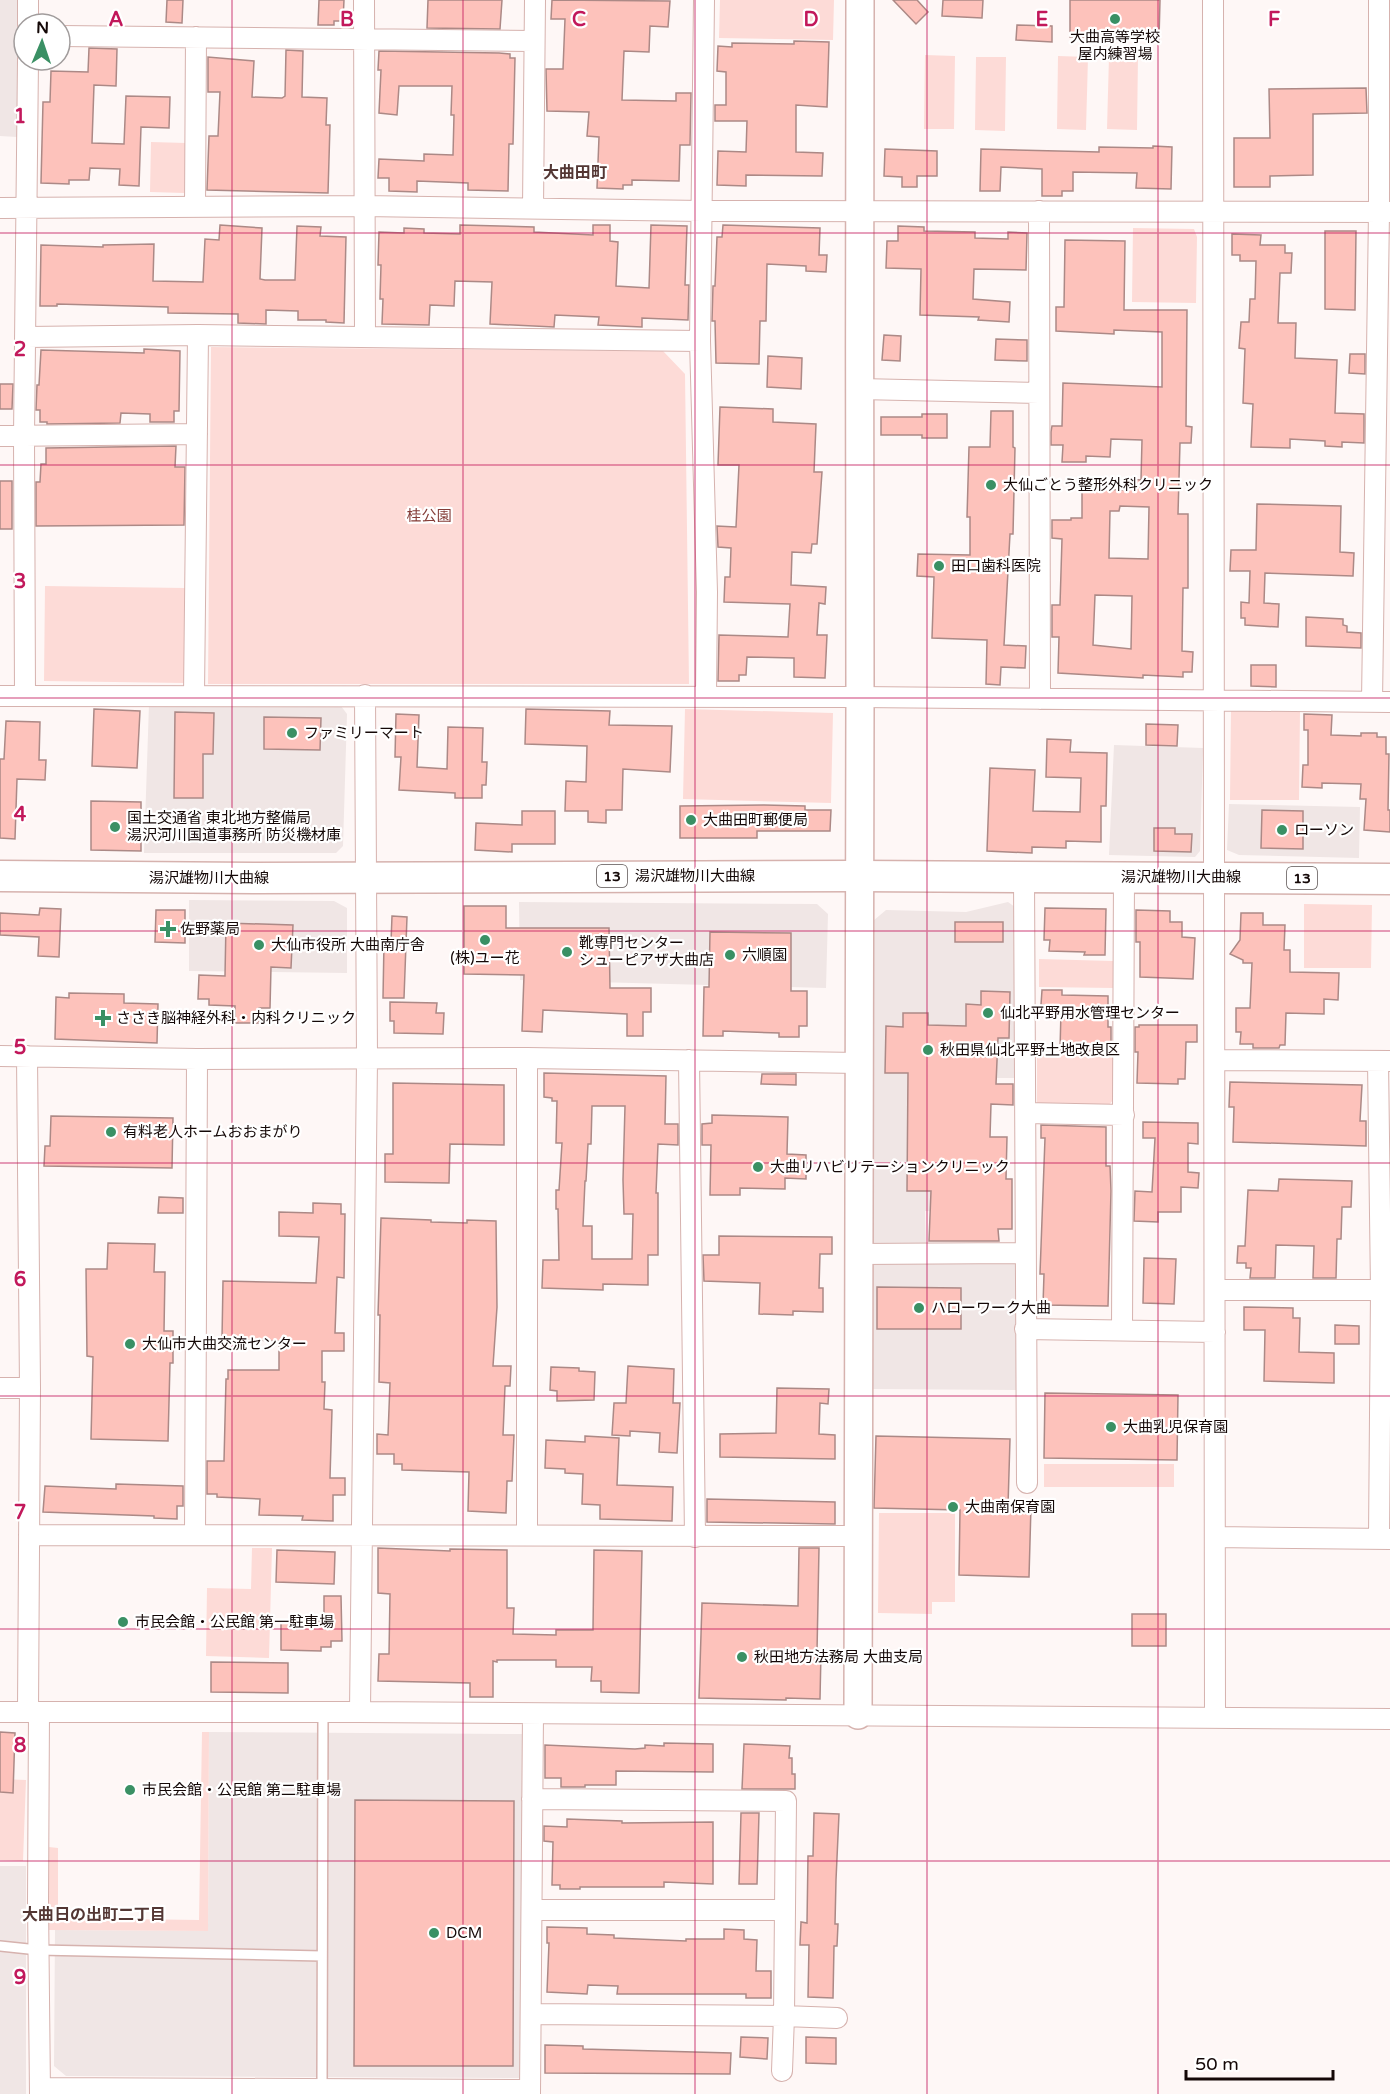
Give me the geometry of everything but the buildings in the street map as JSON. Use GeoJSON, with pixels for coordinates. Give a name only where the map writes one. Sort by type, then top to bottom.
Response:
{"type":"FeatureCollection","features":[{"type":"Feature","properties":{"kind":"main road","name":"湯沢雄物川大曲線"},"geometry":{"type":"LineString","coordinates":[[0,876],[1024,876],[1390,879]]}},
{"type":"Feature","properties":{"kind":"street"},"geometry":{"type":"LineString","coordinates":[[364,0],[365,337]]}},
{"type":"Feature","properties":{"kind":"street"},"geometry":{"type":"LineString","coordinates":[[533,208],[535,0]]}},
{"type":"Feature","properties":{"kind":"street"},"geometry":{"type":"LineString","coordinates":[[704,0],[700,341],[707,592],[706,696]]}},
{"type":"Feature","properties":{"kind":"street"},"geometry":{"type":"LineString","coordinates":[[858,1715],[860,0]]}},
{"type":"Feature","properties":{"kind":"street"},"geometry":{"type":"LineString","coordinates":[[1213,0],[1215,1718]]}},
{"type":"Feature","properties":{"kind":"street"},"geometry":{"type":"LineString","coordinates":[[0,696],[706,696],[1381,702],[1384,212],[1379,0]]}},
{"type":"Feature","properties":{"kind":"street"},"geometry":{"type":"LineString","coordinates":[[72,36],[534,41]]}},
{"type":"Feature","properties":{"kind":"street"},"geometry":{"type":"LineString","coordinates":[[195,206],[196,37]]}},
{"type":"Feature","properties":{"kind":"street"},"geometry":{"type":"LineString","coordinates":[[25,695],[24,437],[27,337],[28,72]]}},
{"type":"Feature","properties":{"kind":"street"},"geometry":{"type":"LineString","coordinates":[[0,208],[364,206],[702,211],[1384,212]]}},
{"type":"Feature","properties":{"kind":"street"},"geometry":{"type":"LineString","coordinates":[[1039,211],[1040,699]]}},
{"type":"Feature","properties":{"kind":"street"},"geometry":{"type":"LineString","coordinates":[[27,337],[198,336],[700,341]]}},
{"type":"Feature","properties":{"kind":"street"},"geometry":{"type":"LineString","coordinates":[[194,696],[198,336]]}},
{"type":"Feature","properties":{"kind":"street"},"geometry":{"type":"LineString","coordinates":[[859,388],[1039,393]]}},
{"type":"Feature","properties":{"kind":"street"},"geometry":{"type":"LineString","coordinates":[[0,436],[197,434]]}},
{"type":"Feature","properties":{"kind":"street"},"geometry":{"type":"LineString","coordinates":[[360,1712],[367,1059],[365,695]]}},
{"type":"Feature","properties":{"kind":"street"},"geometry":{"type":"LineString","coordinates":[[1024,876],[1027,1484]]}},
{"type":"Feature","properties":{"kind":"street"},"geometry":{"type":"LineString","coordinates":[[1122,1330],[1124,877]]}},
{"type":"Feature","properties":{"kind":"street"},"geometry":{"type":"LineString","coordinates":[[0,1056],[197,1059],[527,1058],[859,1063]]}},
{"type":"Feature","properties":{"kind":"street"},"geometry":{"type":"LineString","coordinates":[[27,1056],[29,1535],[40,2091],[530,2092],[533,1714]]}},
{"type":"Feature","properties":{"kind":"street"},"geometry":{"type":"LineString","coordinates":[[527,1058],[527,1535]]}},
{"type":"Feature","properties":{"kind":"street"},"geometry":{"type":"LineString","coordinates":[[195,1535],[197,1059]]}},
{"type":"Feature","properties":{"kind":"street"},"geometry":{"type":"LineString","coordinates":[[689,1060],[695,1537]]}},
{"type":"Feature","properties":{"kind":"street"},"geometry":{"type":"LineString","coordinates":[[1215,1060],[1384,1061],[1385,1539],[1215,1537]]}},
{"type":"Feature","properties":{"kind":"street"},"geometry":{"type":"LineString","coordinates":[[1026,1113],[1124,1115]]}},
{"type":"Feature","properties":{"kind":"street"},"geometry":{"type":"LineString","coordinates":[[859,1254],[1025,1253]]}},
{"type":"Feature","properties":{"kind":"street"},"geometry":{"type":"LineString","coordinates":[[1215,1290],[1385,1290]]}},
{"type":"Feature","properties":{"kind":"street"},"geometry":{"type":"LineString","coordinates":[[1025,1329],[1215,1332]]}},
{"type":"Feature","properties":{"kind":"street"},"geometry":{"type":"LineString","coordinates":[[0,1388],[30,1388]]}},
{"type":"Feature","properties":{"kind":"street"},"geometry":{"type":"LineString","coordinates":[[29,1535],[858,1536]]}},
{"type":"Feature","properties":{"kind":"street"},"geometry":{"type":"LineString","coordinates":[[0,1712],[360,1712],[1390,1719]]}},
{"type":"Feature","properties":{"kind":"street"},"geometry":{"type":"LineString","coordinates":[[532,1798],[786,1801],[782,2071]]}},
{"type":"Feature","properties":{"kind":"street"},"geometry":{"type":"LineString","coordinates":[[533,1911],[784,1910]]}},
{"type":"Feature","properties":{"kind":"street"},"geometry":{"type":"LineString","coordinates":[[531,2014],[837,2018]]}},
{"type":"Feature","properties":{"kind":"lane"},"geometry":{"type":"LineString","coordinates":[[314,2091],[322,1956],[323,1712]]}},
{"type":"Feature","properties":{"kind":"lane"},"geometry":{"type":"LineString","coordinates":[[0,1946],[38,1950],[322,1956]]}},
{"type":"Feature","properties":{"kind":"shaded area"},"geometry":{"type":"Polygon","coordinates":[[[0,0],[19,0],[19,12],[12,12],[12,72],[18,72],[17,137],[0,136],[0,0]]]}},
{"type":"Feature","properties":{"kind":"shaded area"},"geometry":{"type":"Polygon","coordinates":[[[149,704],[341,706],[347,714],[343,846],[336,853],[144,853],[149,704]]]}},
{"type":"Feature","properties":{"kind":"shaded area"},"geometry":{"type":"Polygon","coordinates":[[[1114,745],[1203,748],[1200,851],[1195,857],[1109,855],[1114,745]]]}},
{"type":"Feature","properties":{"kind":"shaded area"},"geometry":{"type":"Polygon","coordinates":[[[1229,804],[1360,807],[1359,858],[1239,855],[1227,850],[1229,804]]]}},
{"type":"Feature","properties":{"kind":"shaded area"},"geometry":{"type":"Polygon","coordinates":[[[189,900],[334,901],[347,908],[347,973],[189,971],[189,900]]]}},
{"type":"Feature","properties":{"kind":"shaded area"},"geometry":{"type":"Polygon","coordinates":[[[519,902],[817,904],[828,914],[826,988],[520,980],[519,902]]]}},
{"type":"Feature","properties":{"kind":"shaded area"},"geometry":{"type":"Polygon","coordinates":[[[1008,902],[1019,910],[1015,1078],[958,1078],[957,1212],[925,1211],[926,1248],[872,1246],[873,921],[886,910],[966,912],[1008,902]]]}},
{"type":"Feature","properties":{"kind":"shaded area"},"geometry":{"type":"Polygon","coordinates":[[[874,1259],[1017,1260],[1016,1390],[873,1389],[874,1259]]]}},
{"type":"Feature","properties":{"kind":"shaded area"},"geometry":{"type":"Polygon","coordinates":[[[209,1732],[523,1734],[522,2078],[66,2076],[54,2066],[55,1930],[208,1931],[209,1732]]]}},
{"type":"Feature","properties":{"kind":"shaded area"},"geometry":{"type":"Polygon","coordinates":[[[0,1866],[26,1866],[26,2094],[0,2094],[0,1866]]]}},
{"type":"Feature","properties":{"kind":"green space"},"geometry":{"type":"Polygon","coordinates":[[[720,0],[834,0],[833,40],[719,38],[720,0]]]}},
{"type":"Feature","properties":{"kind":"green space"},"geometry":{"type":"Polygon","coordinates":[[[925,55],[955,56],[954,129],[924,129],[925,55]]]}},
{"type":"Feature","properties":{"kind":"green space"},"geometry":{"type":"Polygon","coordinates":[[[1058,56],[1088,57],[1086,130],[1057,129],[1058,56]]]}},
{"type":"Feature","properties":{"kind":"green space"},"geometry":{"type":"Polygon","coordinates":[[[1109,56],[1138,56],[1137,130],[1107,129],[1109,56]]]}},
{"type":"Feature","properties":{"kind":"green space"},"geometry":{"type":"Polygon","coordinates":[[[976,57],[1006,57],[1005,131],[975,130],[976,57]]]}},
{"type":"Feature","properties":{"kind":"green space"},"geometry":{"type":"Polygon","coordinates":[[[151,142],[186,143],[184,193],[150,192],[151,142]]]}},
{"type":"Feature","properties":{"kind":"green space"},"geometry":{"type":"Polygon","coordinates":[[[1133,228],[1194,229],[1197,237],[1196,303],[1132,302],[1133,228]]]}},
{"type":"Feature","properties":{"kind":"green space","name":"桂公園"},"geometry":{"type":"Polygon","coordinates":[[[211,347],[663,351],[685,374],[689,684],[208,684],[211,347]]]}},
{"type":"Feature","properties":{"kind":"green space"},"geometry":{"type":"Polygon","coordinates":[[[45,586],[185,588],[184,683],[44,681],[45,586]]]}},
{"type":"Feature","properties":{"kind":"green space"},"geometry":{"type":"Polygon","coordinates":[[[685,709],[833,713],[831,803],[683,799],[685,709]]]}},
{"type":"Feature","properties":{"kind":"green space"},"geometry":{"type":"Polygon","coordinates":[[[1231,711],[1300,711],[1299,800],[1230,800],[1231,711]]]}},
{"type":"Feature","properties":{"kind":"green space"},"geometry":{"type":"Polygon","coordinates":[[[1304,904],[1372,905],[1371,968],[1304,968],[1304,904]]]}},
{"type":"Feature","properties":{"kind":"green space"},"geometry":{"type":"Polygon","coordinates":[[[1039,959],[1113,961],[1113,988],[1039,987],[1039,959]]]}},
{"type":"Feature","properties":{"kind":"green space"},"geometry":{"type":"Polygon","coordinates":[[[1037,1054],[1113,1055],[1113,1100],[1109,1105],[1037,1103],[1037,1054]]]}},
{"type":"Feature","properties":{"kind":"green space"},"geometry":{"type":"Polygon","coordinates":[[[1044,1464],[1174,1464],[1174,1487],[1044,1487],[1044,1464]]]}},
{"type":"Feature","properties":{"kind":"green space"},"geometry":{"type":"Polygon","coordinates":[[[879,1513],[955,1513],[955,1602],[932,1602],[932,1614],[878,1613],[879,1513]]]}},
{"type":"Feature","properties":{"kind":"green space"},"geometry":{"type":"Polygon","coordinates":[[[252,1548],[272,1548],[269,1658],[206,1656],[207,1588],[251,1589],[252,1548]]]}},
{"type":"Feature","properties":{"kind":"green space"},"geometry":{"type":"Polygon","coordinates":[[[202,1732],[209,1732],[208,1931],[47,1930],[49,1847],[58,1848],[58,1918],[199,1920],[202,1732]]]}},
{"type":"Feature","properties":{"kind":"green space"},"geometry":{"type":"Polygon","coordinates":[[[0,1779],[26,1780],[23,1861],[0,1860],[0,1779]]]}},
{"type":"Feature","properties":{"kind":"place","name":"大曲高等学校 屋内練習場"},"geometry":{"type":"Point","coordinates":[1115,19]}},
{"type":"Feature","properties":{"kind":"place","name":"大仙ごとう整形外科クリニック"},"geometry":{"type":"Point","coordinates":[991,485]}},
{"type":"Feature","properties":{"kind":"place","name":"田口歯科医院"},"geometry":{"type":"Point","coordinates":[939,566]}},
{"type":"Feature","properties":{"kind":"place","name":"ファミリーマート"},"geometry":{"type":"Point","coordinates":[292,733]}},
{"type":"Feature","properties":{"kind":"place","name":"大曲田町郵便局"},"geometry":{"type":"Point","coordinates":[691,820]}},
{"type":"Feature","properties":{"kind":"place","name":"国土交通省 東北地方整備局 湯沢河川国道事務所 防災機材庫"},"geometry":{"type":"Point","coordinates":[115,827]}},
{"type":"Feature","properties":{"kind":"place","name":"ローソン"},"geometry":{"type":"Point","coordinates":[1282,830]}},
{"type":"Feature","properties":{"kind":"place","name":"佐野薬局"},"geometry":{"type":"Point","coordinates":[168,929]}},
{"type":"Feature","properties":{"kind":"place","name":"(株)ユー花"},"geometry":{"type":"Point","coordinates":[485,940]}},
{"type":"Feature","properties":{"kind":"place","name":"大仙市役所 大曲南庁舎"},"geometry":{"type":"Point","coordinates":[259,945]}},
{"type":"Feature","properties":{"kind":"place","name":"靴専門センター シューピアザ大曲店"},"geometry":{"type":"Point","coordinates":[567,952]}},
{"type":"Feature","properties":{"kind":"place","name":"六順園"},"geometry":{"type":"Point","coordinates":[730,955]}},
{"type":"Feature","properties":{"kind":"place","name":"仙北平野用水管理センター"},"geometry":{"type":"Point","coordinates":[988,1013]}},
{"type":"Feature","properties":{"kind":"place","name":"ささき脳神経外科・内科クリニック"},"geometry":{"type":"Point","coordinates":[103,1018]}},
{"type":"Feature","properties":{"kind":"place","name":"秋田県仙北平野土地改良区"},"geometry":{"type":"Point","coordinates":[928,1050]}},
{"type":"Feature","properties":{"kind":"place","name":"有料老人ホームおおまがり"},"geometry":{"type":"Point","coordinates":[111,1132]}},
{"type":"Feature","properties":{"kind":"place","name":"大曲リハビリテーションクリニック"},"geometry":{"type":"Point","coordinates":[758,1167]}},
{"type":"Feature","properties":{"kind":"place","name":"ハローワーク大曲"},"geometry":{"type":"Point","coordinates":[919,1308]}},
{"type":"Feature","properties":{"kind":"place","name":"大仙市大曲交流センター"},"geometry":{"type":"Point","coordinates":[130,1344]}},
{"type":"Feature","properties":{"kind":"place","name":"大曲乳児保育園"},"geometry":{"type":"Point","coordinates":[1111,1427]}},
{"type":"Feature","properties":{"kind":"place","name":"大曲南保育園"},"geometry":{"type":"Point","coordinates":[953,1507]}},
{"type":"Feature","properties":{"kind":"place","name":"市民会館・公民館 第一駐車場"},"geometry":{"type":"Point","coordinates":[123,1622]}},
{"type":"Feature","properties":{"kind":"place","name":"秋田地方法務局 大曲支局"},"geometry":{"type":"Point","coordinates":[742,1657]}},
{"type":"Feature","properties":{"kind":"place","name":"市民会館・公民館 第二駐車場"},"geometry":{"type":"Point","coordinates":[130,1790]}},
{"type":"Feature","properties":{"kind":"place","name":"DCM"},"geometry":{"type":"Point","coordinates":[434,1933]}},
{"type":"Feature","properties":{"kind":"district","name":"大曲田町"},"geometry":{"type":"Point","coordinates":[575,173]}},
{"type":"Feature","properties":{"kind":"district","name":"大曲日の出町二丁目"},"geometry":{"type":"Point","coordinates":[94,1915]}}]}
